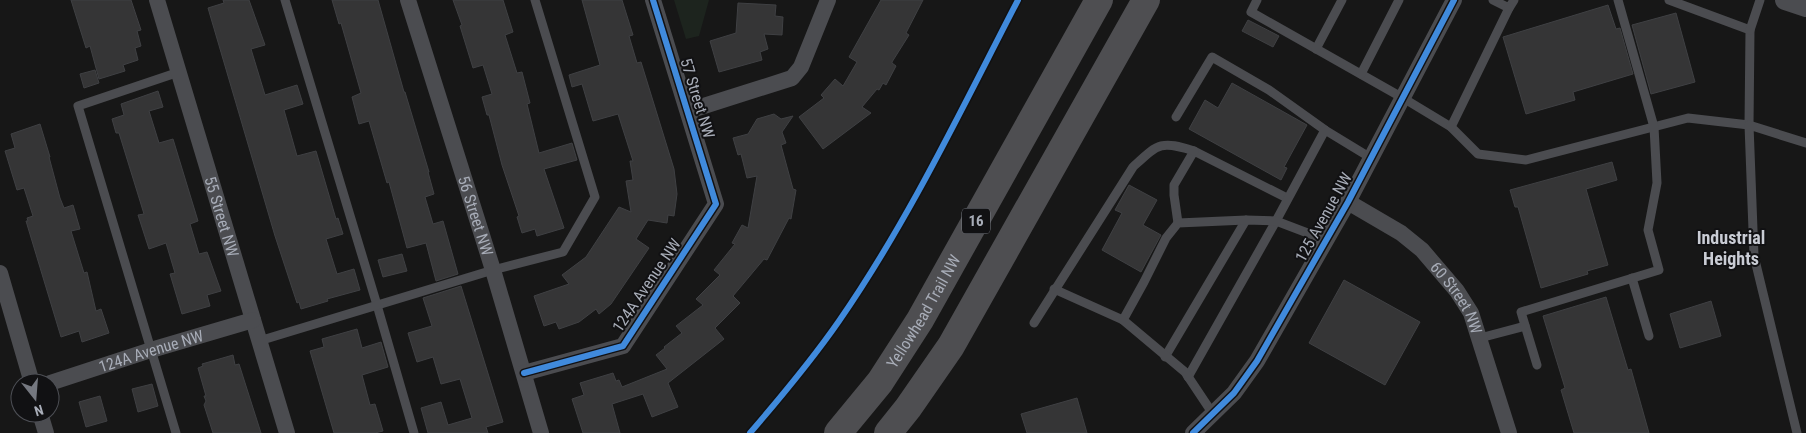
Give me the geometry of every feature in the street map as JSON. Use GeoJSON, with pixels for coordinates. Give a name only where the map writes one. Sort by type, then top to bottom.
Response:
{"type":"FeatureCollection","features":[{"type":"Feature","properties":{"kind":"highway","name":"Yellowhead Trail NW"},"geometry":{"type":"LineString","coordinates":[[838,433],[880,382],[920,320],[1100,0]]}},
{"type":"Feature","properties":{"kind":"highway","name":"16"},"geometry":{"type":"LineString","coordinates":[[888,433],[952,346],[1146,0]]}},
{"type":"Feature","properties":{"kind":"street","name":"55 Street NW"},"geometry":{"type":"LineString","coordinates":[[157,0],[287,433]]}},
{"type":"Feature","properties":{"kind":"street","name":"56 Street NW"},"geometry":{"type":"LineString","coordinates":[[408,0],[493,270],[541,433]]}},
{"type":"Feature","properties":{"kind":"street","name":"57 Street NW"},"geometry":{"type":"LineString","coordinates":[[653,0],[716,204]]}},
{"type":"Feature","properties":{"kind":"street"},"geometry":{"type":"LineString","coordinates":[[688,111],[792,78],[801,67],[828,0]]}},
{"type":"Feature","properties":{"kind":"street","name":"125 Avenue NW"},"geometry":{"type":"LineString","coordinates":[[1193,433],[1234,393],[1257,361],[1348,202],[1454,0]]}},
{"type":"Feature","properties":{"kind":"street"},"geometry":{"type":"LineString","coordinates":[[1785,0],[1806,7]]}},
{"type":"Feature","properties":{"kind":"street","name":"60 Street NW"},"geometry":{"type":"LineString","coordinates":[[1348,202],[1401,233],[1422,250],[1462,298],[1471,313],[1480,338],[1509,433]]}},
{"type":"Feature","properties":{"kind":"street","name":"124A Avenue NW"},"geometry":{"type":"LineString","coordinates":[[524,373],[623,346],[716,204]]}},
{"type":"Feature","properties":{"kind":"street"},"geometry":{"type":"LineString","coordinates":[[0,273],[29,373]]}},
{"type":"Feature","properties":{"kind":"street","name":"124A Avenue NW"},"geometry":{"type":"LineString","coordinates":[[60,381],[151,350],[253,320]]}},
{"type":"Feature","properties":{"kind":"lane"},"geometry":{"type":"LineString","coordinates":[[285,0],[414,433]]}},
{"type":"Feature","properties":{"kind":"lane"},"geometry":{"type":"LineString","coordinates":[[259,341],[493,270],[563,252],[595,197],[535,0]]}},
{"type":"Feature","properties":{"kind":"lane"},"geometry":{"type":"LineString","coordinates":[[1257,0],[1251,12],[1451,127],[1478,154],[1526,160],[1688,118],[1749,125],[1806,142]]}},
{"type":"Feature","properties":{"kind":"lane"},"geometry":{"type":"LineString","coordinates":[[1316,48],[1342,0]]}},
{"type":"Feature","properties":{"kind":"lane"},"geometry":{"type":"LineString","coordinates":[[1361,74],[1399,0]]}},
{"type":"Feature","properties":{"kind":"lane"},"geometry":{"type":"LineString","coordinates":[[1493,0],[1509,8]]}},
{"type":"Feature","properties":{"kind":"lane"},"geometry":{"type":"LineString","coordinates":[[1451,127],[1514,0]]}},
{"type":"Feature","properties":{"kind":"lane"},"geometry":{"type":"LineString","coordinates":[[1537,366],[1521,312],[1658,270],[1648,230],[1657,183],[1654,127],[1618,0]]}},
{"type":"Feature","properties":{"kind":"lane"},"geometry":{"type":"LineString","coordinates":[[1669,0],[1750,30]]}},
{"type":"Feature","properties":{"kind":"lane"},"geometry":{"type":"LineString","coordinates":[[1760,0],[1750,30],[1749,125],[1754,256],[1797,433]]}},
{"type":"Feature","properties":{"kind":"lane"},"geometry":{"type":"LineString","coordinates":[[1176,117],[1212,57],[1269,90],[1325,130],[1371,158]]}},
{"type":"Feature","properties":{"kind":"lane"},"geometry":{"type":"LineString","coordinates":[[176,433],[78,106],[179,72]]}},
{"type":"Feature","properties":{"kind":"lane"},"geometry":{"type":"LineString","coordinates":[[1188,377],[1325,130]]}},
{"type":"Feature","properties":{"kind":"lane"},"geometry":{"type":"LineString","coordinates":[[1034,323],[1133,167],[1152,148],[1171,144],[1194,151],[1287,198]]}},
{"type":"Feature","properties":{"kind":"lane"},"geometry":{"type":"LineString","coordinates":[[1122,320],[1166,238],[1178,223],[1174,185],[1194,151]]}},
{"type":"Feature","properties":{"kind":"lane"},"geometry":{"type":"LineString","coordinates":[[1178,223],[1246,220],[1276,221],[1326,240]]}},
{"type":"Feature","properties":{"kind":"lane"},"geometry":{"type":"LineString","coordinates":[[1165,356],[1246,220]]}},
{"type":"Feature","properties":{"kind":"lane"},"geometry":{"type":"LineString","coordinates":[[1632,278],[1649,336]]}},
{"type":"Feature","properties":{"kind":"lane"},"geometry":{"type":"LineString","coordinates":[[1054,289],[1122,320],[1185,372],[1213,414]]}},
{"type":"Feature","properties":{"kind":"lane"},"geometry":{"type":"LineString","coordinates":[[1480,338],[1525,326]]}},
{"type":"Feature","properties":{"kind":"shaded area"},"geometry":{"type":"Polygon","coordinates":[[[674,0],[709,0],[699,36],[686,39],[674,0]]]}},
{"type":"Feature","properties":{"kind":"building"},"geometry":{"type":"Polygon","coordinates":[[[71,0],[131,0],[141,30],[137,31],[141,46],[135,48],[138,60],[123,65],[125,71],[99,79],[90,46],[86,48],[71,0]]]}},
{"type":"Feature","properties":{"kind":"building"},"geometry":{"type":"Polygon","coordinates":[[[223,0],[249,0],[265,45],[251,49],[265,95],[297,85],[303,104],[284,110],[297,156],[316,151],[336,219],[338,218],[343,234],[326,239],[337,274],[354,269],[360,290],[327,299],[328,301],[301,309],[299,302],[297,303],[275,236],[208,8],[224,3],[223,0]]]}},
{"type":"Feature","properties":{"kind":"building"},"geometry":{"type":"Polygon","coordinates":[[[332,0],[378,0],[429,172],[434,194],[425,197],[433,224],[443,221],[458,274],[436,281],[426,243],[407,248],[389,182],[387,183],[369,121],[359,124],[352,97],[361,93],[341,23],[339,24],[332,0]]]}},
{"type":"Feature","properties":{"kind":"building"},"geometry":{"type":"Polygon","coordinates":[[[453,0],[503,0],[513,32],[505,35],[517,73],[522,72],[530,103],[527,104],[539,153],[572,143],[577,160],[544,169],[564,228],[537,236],[535,229],[522,233],[517,217],[519,216],[482,97],[492,94],[483,65],[473,68],[460,26],[462,25],[453,0]]]}},
{"type":"Feature","properties":{"kind":"building"},"geometry":{"type":"Polygon","coordinates":[[[582,0],[622,0],[633,35],[629,36],[637,63],[641,62],[674,169],[677,194],[674,216],[668,215],[667,223],[648,220],[636,239],[649,248],[611,304],[599,314],[596,309],[579,322],[559,329],[556,322],[544,326],[534,296],[569,284],[562,275],[586,257],[619,207],[631,212],[626,181],[633,180],[630,161],[633,161],[618,114],[593,121],[582,84],[572,87],[569,75],[600,65],[582,0]]]}},
{"type":"Feature","properties":{"kind":"building"},"geometry":{"type":"Polygon","coordinates":[[[881,0],[923,0],[906,33],[909,35],[892,62],[896,66],[886,85],[883,83],[879,90],[877,89],[862,107],[871,113],[823,149],[799,117],[824,98],[821,95],[835,79],[843,86],[857,62],[849,57],[881,0]]]}},
{"type":"Feature","properties":{"kind":"building"},"geometry":{"type":"Polygon","coordinates":[[[738,3],[776,5],[775,16],[783,17],[782,35],[764,34],[768,49],[760,52],[762,60],[719,72],[710,41],[736,33],[738,3]]]}},
{"type":"Feature","properties":{"kind":"building"},"geometry":{"type":"Polygon","coordinates":[[[1608,5],[1616,29],[1620,28],[1633,74],[1573,92],[1575,100],[1526,114],[1503,37],[1608,5]]]}},
{"type":"Feature","properties":{"kind":"building"},"geometry":{"type":"Polygon","coordinates":[[[1676,13],[1695,82],[1651,94],[1632,25],[1676,13]]]}},
{"type":"Feature","properties":{"kind":"building"},"geometry":{"type":"Polygon","coordinates":[[[1248,20],[1279,36],[1273,47],[1242,31],[1248,20]]]}},
{"type":"Feature","properties":{"kind":"building"},"geometry":{"type":"Polygon","coordinates":[[[95,70],[99,83],[84,88],[80,74],[95,70]]]}},
{"type":"Feature","properties":{"kind":"building"},"geometry":{"type":"Polygon","coordinates":[[[1232,83],[1307,125],[1284,167],[1287,168],[1281,180],[1189,129],[1205,100],[1218,108],[1232,83]]]}},
{"type":"Feature","properties":{"kind":"building"},"geometry":{"type":"Polygon","coordinates":[[[158,91],[163,107],[149,111],[159,143],[173,139],[198,221],[190,224],[199,254],[207,252],[221,291],[207,295],[210,306],[182,314],[170,274],[175,273],[166,243],[149,249],[138,215],[144,214],[119,133],[116,133],[112,119],[124,115],[121,104],[158,91]]]}},
{"type":"Feature","properties":{"kind":"building"},"geometry":{"type":"Polygon","coordinates":[[[774,114],[781,119],[793,116],[782,132],[786,143],[781,145],[793,189],[796,190],[791,219],[789,218],[767,260],[764,259],[733,296],[740,303],[715,328],[724,339],[668,383],[678,407],[652,417],[643,394],[612,404],[620,433],[583,433],[572,399],[584,395],[580,383],[613,373],[616,381],[619,380],[622,387],[667,369],[656,355],[682,333],[676,326],[703,305],[696,299],[720,275],[714,270],[735,244],[732,243],[742,225],[748,228],[757,176],[747,178],[741,154],[738,155],[733,138],[748,134],[757,119],[774,114]]]}},
{"type":"Feature","properties":{"kind":"building"},"geometry":{"type":"Polygon","coordinates":[[[40,124],[64,208],[73,205],[80,229],[71,231],[84,273],[87,272],[96,311],[101,309],[109,333],[82,342],[79,331],[61,337],[26,221],[28,221],[27,218],[33,216],[24,188],[17,190],[5,151],[15,148],[11,134],[40,124]]]}},
{"type":"Feature","properties":{"kind":"building"},"geometry":{"type":"Polygon","coordinates":[[[1612,162],[1617,180],[1586,189],[1608,265],[1587,271],[1588,274],[1541,288],[1518,207],[1515,207],[1510,190],[1612,162]]]}},
{"type":"Feature","properties":{"kind":"building"},"geometry":{"type":"Polygon","coordinates":[[[1129,185],[1157,200],[1143,225],[1161,235],[1141,272],[1102,250],[1122,213],[1115,210],[1129,185]]]}},
{"type":"Feature","properties":{"kind":"building"},"geometry":{"type":"Polygon","coordinates":[[[402,254],[407,271],[383,277],[378,260],[402,254]]]}},
{"type":"Feature","properties":{"kind":"building"},"geometry":{"type":"Polygon","coordinates":[[[1344,280],[1420,322],[1385,385],[1309,343],[1344,280]]]}},
{"type":"Feature","properties":{"kind":"building"},"geometry":{"type":"Polygon","coordinates":[[[461,286],[503,422],[486,427],[488,433],[428,433],[421,408],[441,402],[448,425],[472,418],[460,379],[441,384],[433,357],[417,362],[408,333],[432,326],[423,298],[461,286]]]}},
{"type":"Feature","properties":{"kind":"building"},"geometry":{"type":"Polygon","coordinates":[[[1606,297],[1628,370],[1631,369],[1649,433],[1574,433],[1561,390],[1565,388],[1543,316],[1606,297]]]}},
{"type":"Feature","properties":{"kind":"building"},"geometry":{"type":"Polygon","coordinates":[[[1711,301],[1721,336],[1680,348],[1670,314],[1711,301]]]}},
{"type":"Feature","properties":{"kind":"building"},"geometry":{"type":"Polygon","coordinates":[[[357,329],[362,348],[381,342],[388,367],[362,375],[370,405],[375,404],[383,431],[375,433],[334,433],[310,351],[324,347],[322,339],[357,329]]]}},
{"type":"Feature","properties":{"kind":"building"},"geometry":{"type":"Polygon","coordinates":[[[233,355],[235,365],[239,364],[261,433],[213,433],[204,405],[206,401],[204,396],[206,396],[198,368],[203,366],[202,364],[233,355]]]}},
{"type":"Feature","properties":{"kind":"building"},"geometry":{"type":"Polygon","coordinates":[[[152,384],[158,406],[138,412],[132,389],[152,384]]]}},
{"type":"Feature","properties":{"kind":"building"},"geometry":{"type":"Polygon","coordinates":[[[100,396],[107,421],[86,427],[79,402],[100,396]]]}},
{"type":"Feature","properties":{"kind":"building"},"geometry":{"type":"Polygon","coordinates":[[[1077,398],[1087,433],[1027,433],[1021,414],[1077,398]]]}},
{"type":"Feature","properties":{"kind":"cycle path"},"geometry":{"type":"LineString","coordinates":[[524,373],[623,346],[716,204],[653,0]]}},
{"type":"Feature","properties":{"kind":"cycle path"},"geometry":{"type":"LineString","coordinates":[[750,433],[818,350],[889,243],[934,163],[1018,0]]}},
{"type":"Feature","properties":{"kind":"cycle path"},"geometry":{"type":"LineString","coordinates":[[1193,433],[1234,393],[1257,361],[1348,202],[1454,0]]}},
{"type":"Feature","properties":{"kind":"district","name":"Industrial Heights"},"geometry":{"type":"Point","coordinates":[1731,248]}}]}
